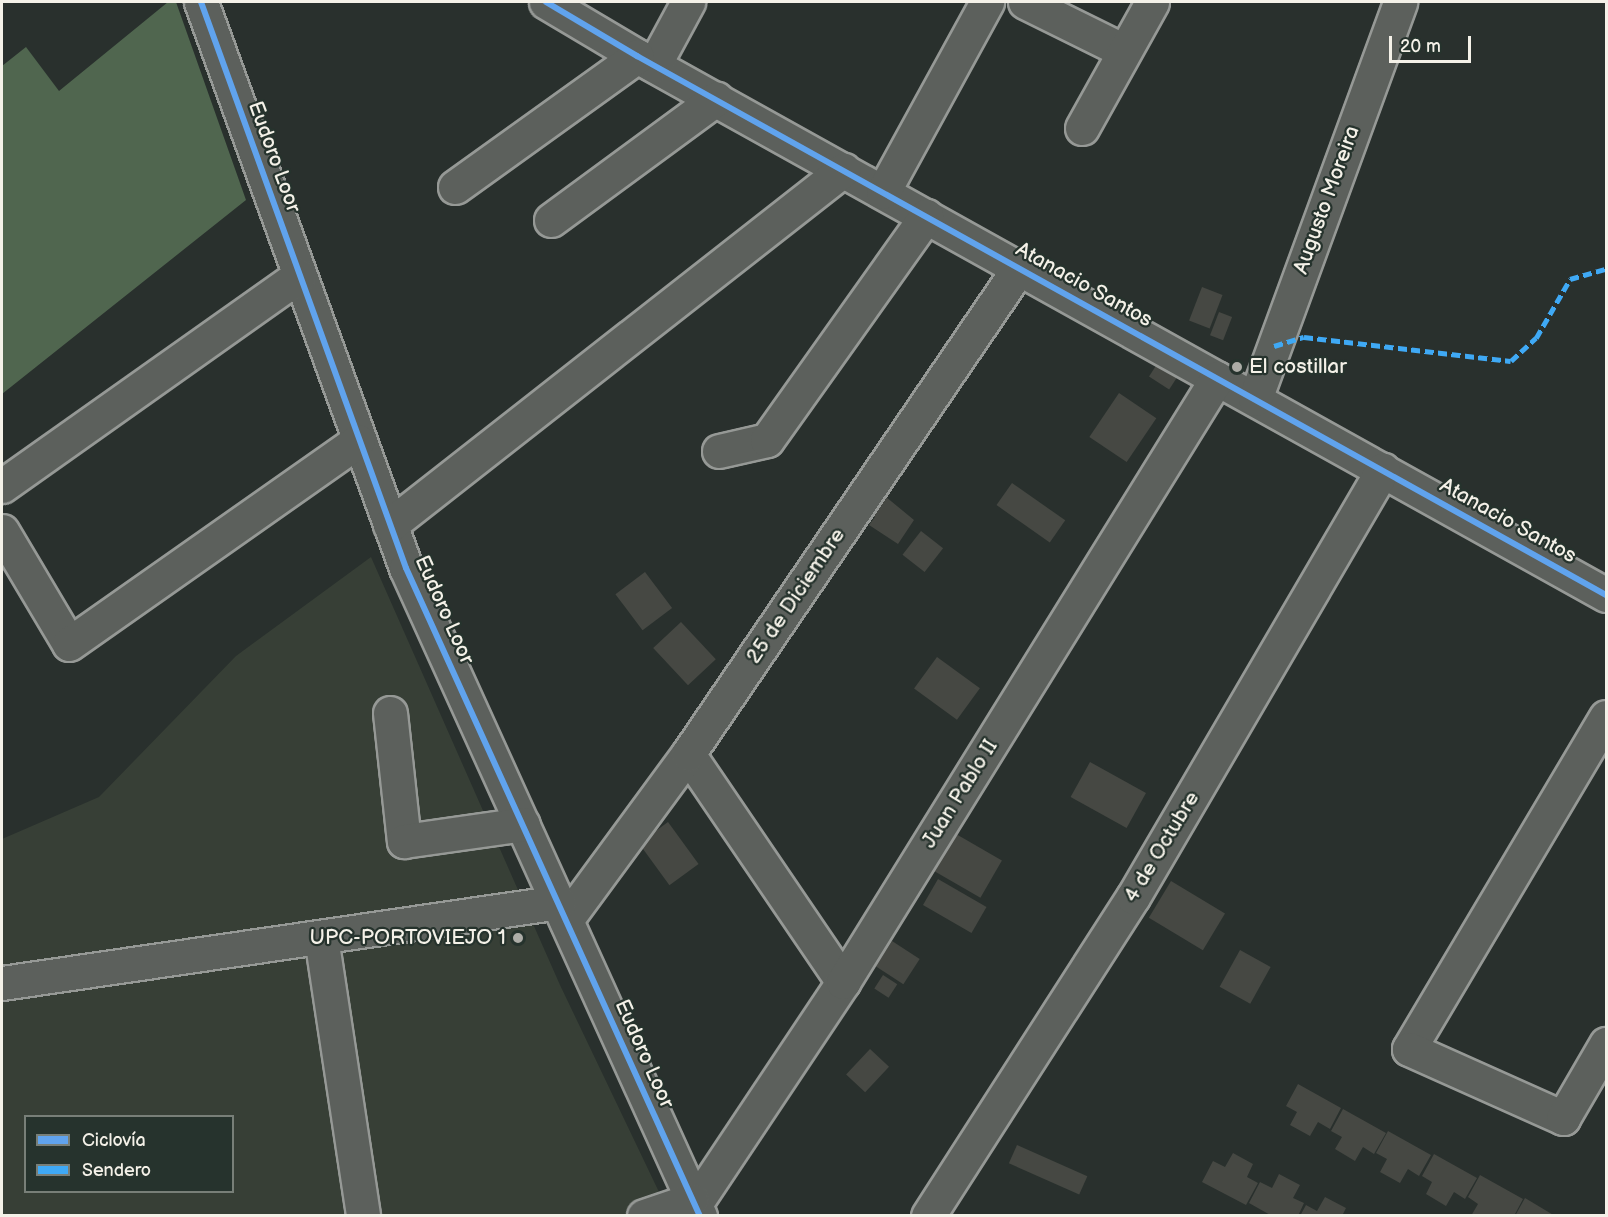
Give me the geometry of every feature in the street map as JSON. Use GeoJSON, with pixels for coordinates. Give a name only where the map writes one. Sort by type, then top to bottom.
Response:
{"type":"FeatureCollection","features":[{"type":"Feature","properties":{"kind":"street","name":"Eudoro Loor"},"geometry":{"type":"LineString","coordinates":[[201,2],[390,525],[696,1206]]}},
{"type":"Feature","properties":{"kind":"street","name":"Atanacio Santos"},"geometry":{"type":"LineString","coordinates":[[546,2],[645,60],[1606,595]]}},
{"type":"Feature","properties":{"kind":"street"},"geometry":{"type":"LineString","coordinates":[[455,187],[645,60],[688,2]]}},
{"type":"Feature","properties":{"kind":"street"},"geometry":{"type":"LineString","coordinates":[[883,192],[987,2]]}},
{"type":"Feature","properties":{"kind":"street"},"geometry":{"type":"LineString","coordinates":[[1025,2],[1124,51]]}},
{"type":"Feature","properties":{"kind":"street"},"geometry":{"type":"LineString","coordinates":[[1082,128],[1152,2]]}},
{"type":"Feature","properties":{"kind":"street","name":"Augusto Moreira"},"geometry":{"type":"LineString","coordinates":[[1255,399],[1400,2]]}},
{"type":"Feature","properties":{"kind":"street"},"geometry":{"type":"LineString","coordinates":[[551,220],[716,99]]}},
{"type":"Feature","properties":{"kind":"street"},"geometry":{"type":"LineString","coordinates":[[390,525],[843,170]]}},
{"type":"Feature","properties":{"kind":"street"},"geometry":{"type":"LineString","coordinates":[[719,451],[767,440],[926,216]]}},
{"type":"Feature","properties":{"kind":"street","name":"25 de Diciembre"},"geometry":{"type":"LineString","coordinates":[[563,911],[688,754],[1019,268]]}},
{"type":"Feature","properties":{"kind":"street"},"geometry":{"type":"LineString","coordinates":[[2,486],[299,276]]}},
{"type":"Feature","properties":{"kind":"street","name":"Juan Pablo II"},"geometry":{"type":"LineString","coordinates":[[696,1206],[843,982],[1217,378]]}},
{"type":"Feature","properties":{"kind":"street"},"geometry":{"type":"LineString","coordinates":[[2,531],[69,644],[358,441]]}},
{"type":"Feature","properties":{"kind":"street","name":"4 de Octubre"},"geometry":{"type":"LineString","coordinates":[[928,1215],[1133,897],[1383,470]]}},
{"type":"Feature","properties":{"kind":"street"},"geometry":{"type":"LineString","coordinates":[[390,712],[404,841],[523,824]]}},
{"type":"Feature","properties":{"kind":"street"},"geometry":{"type":"LineString","coordinates":[[1606,717],[1409,1049],[1563,1118],[1606,1044]]}},
{"type":"Feature","properties":{"kind":"street"},"geometry":{"type":"LineString","coordinates":[[688,754],[843,982]]}},
{"type":"Feature","properties":{"kind":"street"},"geometry":{"type":"LineString","coordinates":[[2,983],[321,937],[563,911]]}},
{"type":"Feature","properties":{"kind":"street"},"geometry":{"type":"LineString","coordinates":[[321,937],[363,1215]]}},
{"type":"Feature","properties":{"kind":"street"},"geometry":{"type":"LineString","coordinates":[[644,1215],[696,1206]]}},
{"type":"Feature","properties":{"kind":"shaded area"},"geometry":{"type":"Polygon","coordinates":[[[371,557],[560,985],[670,1215],[2,1216],[2,839],[99,797],[236,656],[371,557]]]}},
{"type":"Feature","properties":{"kind":"green space"},"geometry":{"type":"Polygon","coordinates":[[[168,2],[176,2],[246,200],[2,394],[2,66],[26,47],[59,91],[168,2]]]}},
{"type":"Feature","properties":{"kind":"building"},"geometry":{"type":"Polygon","coordinates":[[[1202,287],[1223,295],[1210,328],[1189,321],[1202,287]]]}},
{"type":"Feature","properties":{"kind":"building"},"geometry":{"type":"Polygon","coordinates":[[[1219,312],[1232,317],[1223,340],[1210,335],[1219,312]]]}},
{"type":"Feature","properties":{"kind":"building"},"geometry":{"type":"Polygon","coordinates":[[[1161,358],[1181,371],[1169,390],[1149,376],[1161,358]]]}},
{"type":"Feature","properties":{"kind":"building"},"geometry":{"type":"Polygon","coordinates":[[[1119,393],[1156,418],[1127,462],[1089,437],[1119,393]]]}},
{"type":"Feature","properties":{"kind":"building"},"geometry":{"type":"Polygon","coordinates":[[[1012,483],[1065,520],[1050,542],[997,505],[1012,483]]]}},
{"type":"Feature","properties":{"kind":"building"},"geometry":{"type":"Polygon","coordinates":[[[880,492],[914,520],[898,544],[869,525],[875,517],[867,511],[880,492]]]}},
{"type":"Feature","properties":{"kind":"building"},"geometry":{"type":"Polygon","coordinates":[[[921,531],[943,548],[925,572],[903,555],[921,531]]]}},
{"type":"Feature","properties":{"kind":"building"},"geometry":{"type":"Polygon","coordinates":[[[645,572],[672,608],[643,630],[615,594],[645,572]]]}},
{"type":"Feature","properties":{"kind":"building"},"geometry":{"type":"Polygon","coordinates":[[[681,622],[716,659],[688,685],[653,648],[681,622]]]}},
{"type":"Feature","properties":{"kind":"building"},"geometry":{"type":"Polygon","coordinates":[[[937,657],[980,688],[957,720],[914,689],[937,657]]]}},
{"type":"Feature","properties":{"kind":"building"},"geometry":{"type":"Polygon","coordinates":[[[1090,762],[1146,793],[1127,828],[1071,797],[1090,762]]]}},
{"type":"Feature","properties":{"kind":"building"},"geometry":{"type":"Polygon","coordinates":[[[668,822],[699,864],[669,885],[639,843],[668,822]]]}},
{"type":"Feature","properties":{"kind":"building"},"geometry":{"type":"Polygon","coordinates":[[[956,834],[1002,860],[980,898],[934,871],[956,834]]]}},
{"type":"Feature","properties":{"kind":"building"},"geometry":{"type":"Polygon","coordinates":[[[938,879],[986,907],[971,933],[923,905],[938,879]]]}},
{"type":"Feature","properties":{"kind":"building"},"geometry":{"type":"Polygon","coordinates":[[[1171,881],[1225,913],[1203,950],[1149,918],[1171,881]]]}},
{"type":"Feature","properties":{"kind":"building"},"geometry":{"type":"Polygon","coordinates":[[[892,941],[920,959],[903,984],[876,966],[892,941]]]}},
{"type":"Feature","properties":{"kind":"building"},"geometry":{"type":"Polygon","coordinates":[[[1240,950],[1271,967],[1250,1004],[1220,987],[1240,950]]]}},
{"type":"Feature","properties":{"kind":"building"},"geometry":{"type":"Polygon","coordinates":[[[883,975],[897,984],[889,998],[874,988],[883,975]]]}},
{"type":"Feature","properties":{"kind":"building"},"geometry":{"type":"Polygon","coordinates":[[[870,1049],[889,1067],[865,1092],[846,1075],[870,1049]]]}},
{"type":"Feature","properties":{"kind":"building"},"geometry":{"type":"Polygon","coordinates":[[[1298,1084],[1341,1108],[1330,1129],[1318,1122],[1310,1136],[1290,1125],[1297,1112],[1286,1106],[1298,1084]]]}},
{"type":"Feature","properties":{"kind":"building"},"geometry":{"type":"Polygon","coordinates":[[[1343,1109],[1386,1133],[1374,1154],[1363,1147],[1355,1161],[1335,1149],[1342,1137],[1331,1131],[1343,1109]]]}},
{"type":"Feature","properties":{"kind":"building"},"geometry":{"type":"Polygon","coordinates":[[[1388,1131],[1431,1155],[1419,1176],[1408,1169],[1400,1183],[1380,1172],[1387,1159],[1376,1153],[1388,1131]]]}},
{"type":"Feature","properties":{"kind":"building"},"geometry":{"type":"Polygon","coordinates":[[[1017,1145],[1087,1176],[1079,1195],[1009,1163],[1017,1145]]]}},
{"type":"Feature","properties":{"kind":"building"},"geometry":{"type":"Polygon","coordinates":[[[1233,1153],[1253,1164],[1247,1177],[1258,1183],[1246,1205],[1202,1182],[1213,1161],[1225,1167],[1233,1153]]]}},
{"type":"Feature","properties":{"kind":"building"},"geometry":{"type":"Polygon","coordinates":[[[1434,1154],[1477,1178],[1465,1199],[1454,1192],[1446,1206],[1426,1194],[1432,1182],[1422,1176],[1434,1154]]]}},
{"type":"Feature","properties":{"kind":"building"},"geometry":{"type":"Polygon","coordinates":[[[1279,1174],[1300,1185],[1293,1198],[1304,1203],[1298,1216],[1272,1216],[1249,1203],[1260,1182],[1272,1188],[1279,1174]]]}},
{"type":"Feature","properties":{"kind":"building"},"geometry":{"type":"Polygon","coordinates":[[[1480,1175],[1523,1199],[1514,1216],[1471,1216],[1478,1204],[1468,1197],[1480,1175]]]}},
{"type":"Feature","properties":{"kind":"building"},"geometry":{"type":"Polygon","coordinates":[[[1325,1197],[1346,1208],[1342,1216],[1300,1216],[1306,1205],[1317,1211],[1325,1197]]]}},
{"type":"Feature","properties":{"kind":"building"},"geometry":{"type":"Polygon","coordinates":[[[1525,1198],[1555,1216],[1515,1216],[1525,1198]]]}},
{"type":"Feature","properties":{"kind":"marked path"},"geometry":{"type":"LineString","coordinates":[[1274,346],[1304,337],[1511,361],[1536,338],[1570,279],[1606,269]]}},
{"type":"Feature","properties":{"kind":"cycle path"},"geometry":{"type":"LineString","coordinates":[[201,2],[406,568],[700,1216]]}},
{"type":"Feature","properties":{"kind":"cycle path"},"geometry":{"type":"LineString","coordinates":[[546,2],[637,56],[1606,595]]}},
{"type":"Feature","properties":{"kind":"place","name":"El costillar"},"geometry":{"type":"Point","coordinates":[1237,367]}},
{"type":"Feature","properties":{"kind":"place","name":"UPC-PORTOVIEJO 1"},"geometry":{"type":"Point","coordinates":[518,938]}}]}
